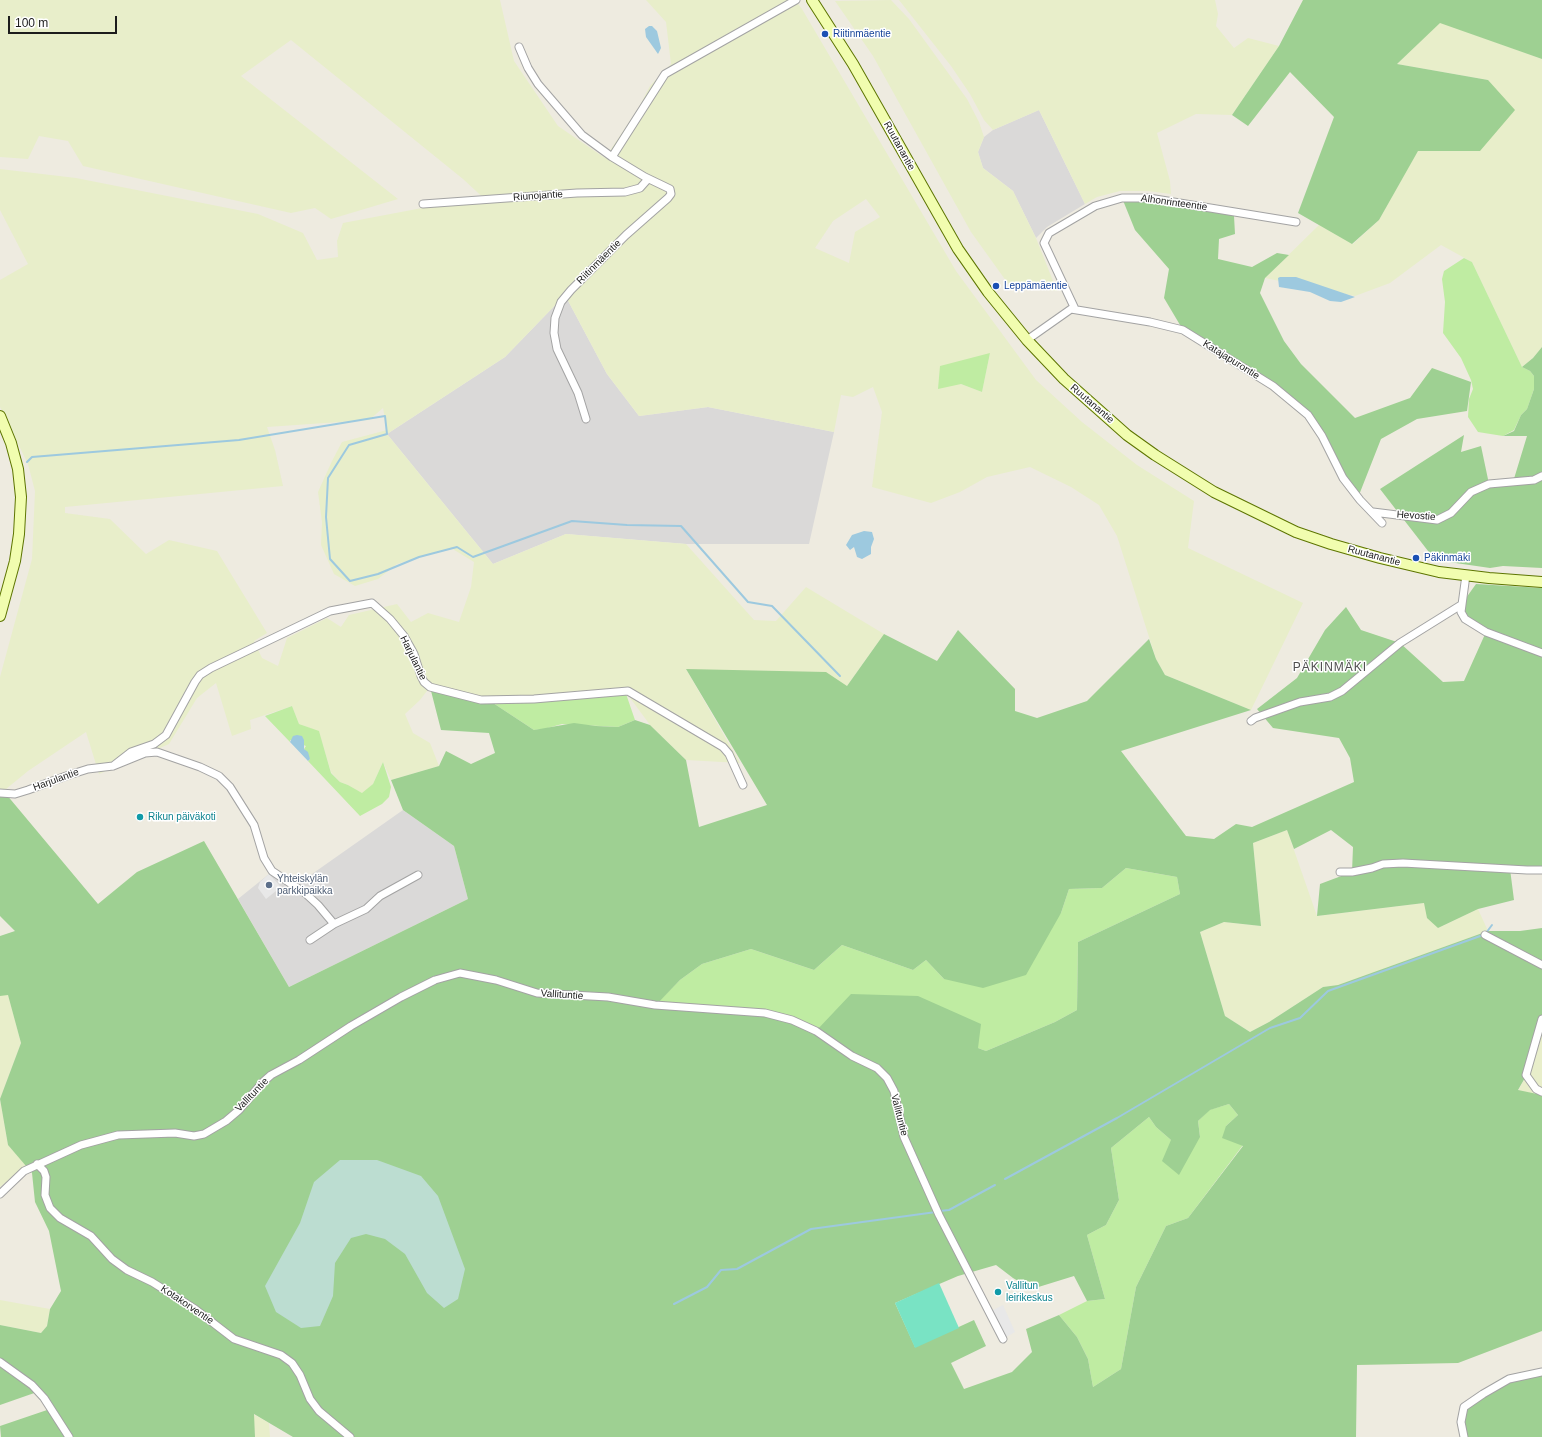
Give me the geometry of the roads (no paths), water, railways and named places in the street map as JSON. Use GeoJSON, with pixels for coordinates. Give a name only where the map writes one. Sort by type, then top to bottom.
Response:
{"type":"FeatureCollection","features":[{"type":"Feature","properties":{"kind":"street"},"geometry":{"type":"LineString","coordinates":[[612,157],[665,74],[796,0]]}},
{"type":"Feature","properties":{"kind":"street","name":"Ruutanantie"},"geometry":{"type":"LineString","coordinates":[[812,0],[853,64],[958,249],[988,292],[1027,340],[1064,379],[1127,434],[1155,455],[1214,492],[1296,532],[1331,544],[1414,566],[1466,575],[1542,582]]}},
{"type":"Feature","properties":{"kind":"street","name":"Riitinmäentie"},"geometry":{"type":"LineString","coordinates":[[519,47],[528,68],[538,84],[572,124],[596,146],[648,179],[668,187],[671,194],[571,290],[561,302],[555,318],[554,333],[557,349],[578,393],[586,419]]}},
{"type":"Feature","properties":{"kind":"street","name":"Riunojantie"},"geometry":{"type":"LineString","coordinates":[[423,204],[577,193],[625,192],[640,188],[648,179]]}},
{"type":"Feature","properties":{"kind":"street","name":"Alhonrinteentie"},"geometry":{"type":"LineString","coordinates":[[1075,309],[1044,243],[1049,233],[1095,206],[1122,198],[1150,198],[1296,222]]}},
{"type":"Feature","properties":{"kind":"street"},"geometry":{"type":"LineString","coordinates":[[1027,340],[1071,309],[1075,309]]}},
{"type":"Feature","properties":{"kind":"street","name":"Katajapurontie"},"geometry":{"type":"LineString","coordinates":[[1075,309],[1150,322],[1183,330],[1273,386],[1308,415],[1322,436],[1343,478],[1360,500],[1382,523]]}},
{"type":"Feature","properties":{"kind":"street"},"geometry":{"type":"LineString","coordinates":[[0,416],[11,443],[18,469],[21,497],[20,534],[15,561],[0,616]]}},
{"type":"Feature","properties":{"kind":"street","name":"Hevostie"},"geometry":{"type":"LineString","coordinates":[[1373,512],[1437,520],[1451,513],[1472,492],[1489,484],[1534,480],[1542,476]]}},
{"type":"Feature","properties":{"kind":"street"},"geometry":{"type":"LineString","coordinates":[[1466,575],[1461,605],[1461,612],[1465,619],[1486,632],[1542,653]]}},
{"type":"Feature","properties":{"kind":"street","name":"Harjulantie"},"geometry":{"type":"LineString","coordinates":[[113,766],[131,752],[154,744],[166,735],[195,682],[200,675],[211,668],[330,612],[372,604],[390,619],[404,636],[414,654],[424,682],[430,687],[481,700],[534,699],[628,691],[723,747],[729,754],[743,785]]}},
{"type":"Feature","properties":{"kind":"street"},"geometry":{"type":"LineString","coordinates":[[1251,721],[1255,718],[1300,702],[1330,697],[1342,692],[1400,643],[1461,605]]}},
{"type":"Feature","properties":{"kind":"street","name":"Harjulantie"},"geometry":{"type":"LineString","coordinates":[[0,793],[15,794],[88,769],[113,766],[145,753],[157,752],[200,767],[219,776],[230,787],[246,810],[254,825],[264,858],[272,871],[305,893],[318,905],[334,924]]}},
{"type":"Feature","properties":{"kind":"street"},"geometry":{"type":"LineString","coordinates":[[1340,872],[1352,872],[1372,868],[1382,864],[1403,863],[1542,870]]}},
{"type":"Feature","properties":{"kind":"street"},"geometry":{"type":"LineString","coordinates":[[310,940],[334,924],[366,909],[380,896],[418,875]]}},
{"type":"Feature","properties":{"kind":"street"},"geometry":{"type":"LineString","coordinates":[[1485,935],[1542,965]]}},
{"type":"Feature","properties":{"kind":"street","name":"Vallituntie"},"geometry":{"type":"LineString","coordinates":[[0,1194],[24,1171],[37,1164],[81,1145],[118,1134],[175,1133],[194,1136],[204,1134],[226,1121],[239,1110],[271,1075],[299,1060],[356,1022],[401,997],[435,980],[460,973],[496,980],[537,993],[608,997],[663,1006],[765,1013],[792,1020],[816,1031],[852,1056],[877,1068],[887,1078],[894,1091],[904,1137],[938,1212],[1003,1339]]}},
{"type":"Feature","properties":{"kind":"street"},"geometry":{"type":"LineString","coordinates":[[1542,1019],[1526,1075],[1536,1089],[1542,1092]]}},
{"type":"Feature","properties":{"kind":"street","name":"Kotakorventie"},"geometry":{"type":"LineString","coordinates":[[37,1164],[44,1171],[46,1177],[45,1195],[50,1208],[60,1218],[91,1236],[112,1259],[127,1270],[152,1282],[195,1309],[234,1339],[281,1355],[292,1363],[300,1375],[310,1399],[318,1411],[350,1437]]}},
{"type":"Feature","properties":{"kind":"street"},"geometry":{"type":"LineString","coordinates":[[0,1362],[32,1386],[44,1398],[69,1437]]}},
{"type":"Feature","properties":{"kind":"street"},"geometry":{"type":"LineString","coordinates":[[1464,1437],[1461,1422],[1464,1407],[1482,1394],[1509,1379],[1542,1372]]}},
{"type":"Feature","properties":{"kind":"waterway"},"geometry":{"type":"LineString","coordinates":[[27,462],[32,457],[239,440],[385,416],[387,434],[349,445],[328,478],[326,517],[330,559],[350,581],[378,574],[419,557],[457,547],[473,557],[572,521],[627,525],[681,526],[748,602],[772,606],[840,676]]}},
{"type":"Feature","properties":{"kind":"waterway"},"geometry":{"type":"LineString","coordinates":[[1486,933],[1492,925]]}},
{"type":"Feature","properties":{"kind":"waterway"},"geometry":{"type":"LineString","coordinates":[[1005,1179],[1117,1118],[1270,1028],[1300,1018],[1328,991],[1483,935]]}},
{"type":"Feature","properties":{"kind":"waterway"},"geometry":{"type":"LineString","coordinates":[[940,1211],[949,1210],[995,1185]]}},
{"type":"Feature","properties":{"kind":"waterway"},"geometry":{"type":"LineString","coordinates":[[674,1304],[707,1287],[721,1270],[737,1269],[811,1229],[936,1212]]}},
{"type":"Feature","properties":{"kind":"place","name":"Riitinmäentie"},"geometry":{"type":"Point","coordinates":[825,34]}},
{"type":"Feature","properties":{"kind":"place","name":"Leppämäentie"},"geometry":{"type":"Point","coordinates":[996,286]}},
{"type":"Feature","properties":{"kind":"place","name":"Päkinmäki"},"geometry":{"type":"Point","coordinates":[1416,558]}},
{"type":"Feature","properties":{"kind":"place","name":"Rikun päiväkoti"},"geometry":{"type":"Point","coordinates":[140,817]}},
{"type":"Feature","properties":{"kind":"place","name":"Yhteiskylän parkkipaikka"},"geometry":{"type":"Point","coordinates":[269,885]}},
{"type":"Feature","properties":{"kind":"place","name":"Vallitun leirikeskus"},"geometry":{"type":"Point","coordinates":[998,1292]}},
{"type":"Feature","properties":{"kind":"district","name":"PÄKINMÄKI"},"geometry":{"type":"Point","coordinates":[1330,668]}}]}
